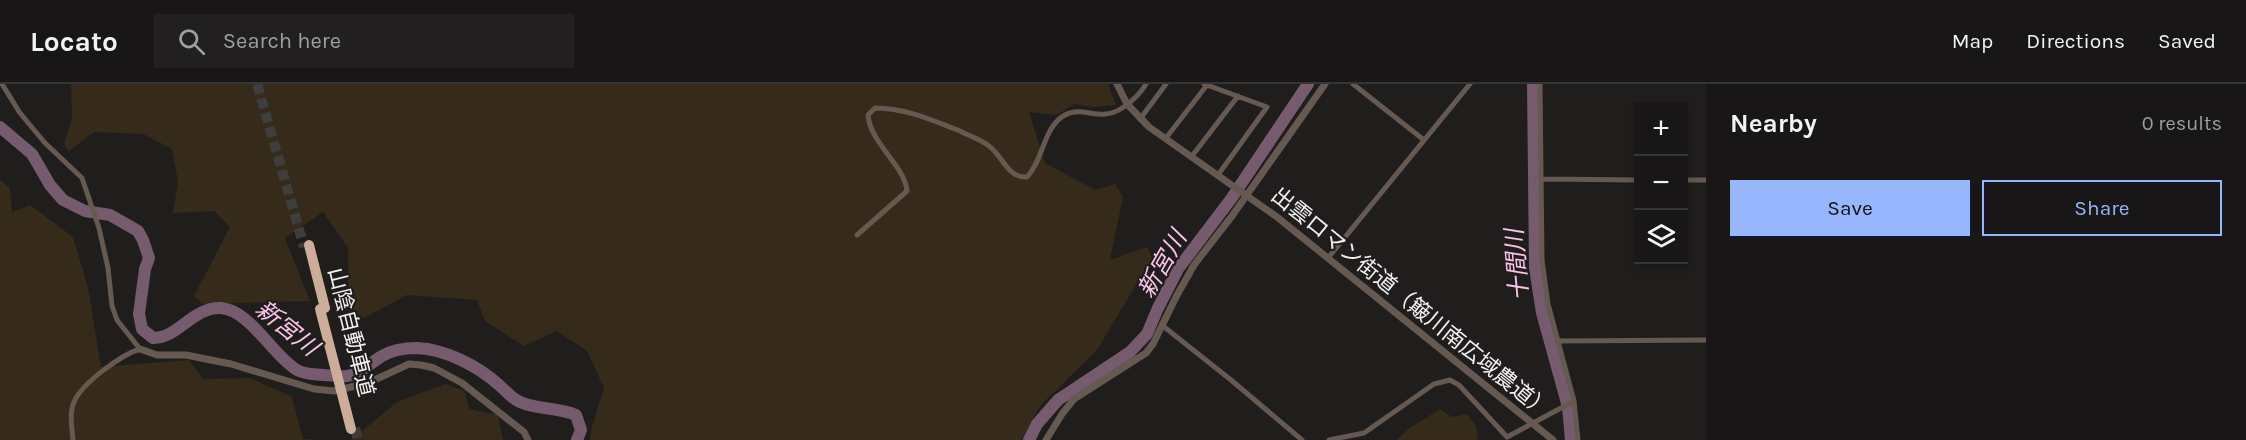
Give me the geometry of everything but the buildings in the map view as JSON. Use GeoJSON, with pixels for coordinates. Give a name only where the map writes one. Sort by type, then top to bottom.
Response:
{"type":"FeatureCollection","features":[{"type":"Feature","properties":{"kind":"highway","name":"山陰自動車道"},"geometry":{"type":"LineString","coordinates":[[307,246],[353,429]]}},
{"type":"Feature","properties":{"kind":"street"},"geometry":{"type":"LineString","coordinates":[[2,84],[20,113],[45,143],[82,178],[99,228],[117,320],[140,349],[158,355],[186,355],[231,364],[303,386],[334,391],[369,383],[409,364],[434,368],[462,383],[524,432],[528,440]]}},
{"type":"Feature","properties":{"kind":"street"},"geometry":{"type":"LineString","coordinates":[[1117,84],[1127,104],[1140,119],[1166,138],[1218,175],[1267,107],[1205,85],[1166,138]]}},
{"type":"Feature","properties":{"kind":"street"},"geometry":{"type":"LineString","coordinates":[[857,235],[907,190],[907,186],[868,122],[868,115],[874,108],[907,111],[975,138],[991,147],[1008,169],[1020,177],[1027,177],[1034,170],[1051,126],[1059,119],[1078,111],[1107,114],[1127,104],[1146,84]]}},
{"type":"Feature","properties":{"kind":"street"},"geometry":{"type":"LineString","coordinates":[[1140,119],[1166,84]]}},
{"type":"Feature","properties":{"kind":"street"},"geometry":{"type":"LineString","coordinates":[[1046,440],[1074,399],[1146,353],[1163,326],[1194,265],[1243,193],[1325,84]]}},
{"type":"Feature","properties":{"kind":"street"},"geometry":{"type":"LineString","coordinates":[[1353,84],[1424,140]]}},
{"type":"Feature","properties":{"kind":"street"},"geometry":{"type":"LineString","coordinates":[[1328,258],[1470,84]]}},
{"type":"Feature","properties":{"kind":"street"},"geometry":{"type":"LineString","coordinates":[[1540,84],[1542,260],[1548,304],[1574,401],[1578,440]]}},
{"type":"Feature","properties":{"kind":"street"},"geometry":{"type":"LineString","coordinates":[[1192,156],[1238,96]]}},
{"type":"Feature","properties":{"kind":"street","name":"出雲ロマン街道（簸川南広域農道）"},"geometry":{"type":"LineString","coordinates":[[1218,175],[1328,258],[1552,440]]}},
{"type":"Feature","properties":{"kind":"street"},"geometry":{"type":"LineString","coordinates":[[1542,179],[1634,180]]}},
{"type":"Feature","properties":{"kind":"street"},"geometry":{"type":"LineString","coordinates":[[1688,180],[1706,180]]}},
{"type":"Feature","properties":{"kind":"street"},"geometry":{"type":"LineString","coordinates":[[1163,326],[1302,440]]}},
{"type":"Feature","properties":{"kind":"street"},"geometry":{"type":"LineString","coordinates":[[1557,341],[1706,340]]}},
{"type":"Feature","properties":{"kind":"street"},"geometry":{"type":"LineString","coordinates":[[73,440],[74,401],[83,389],[126,355],[140,349]]}},
{"type":"Feature","properties":{"kind":"street"},"geometry":{"type":"LineString","coordinates":[[1329,440],[1364,433],[1434,384],[1450,380],[1459,385],[1507,437],[1574,401]]}},
{"type":"Feature","properties":{"kind":"shaded area"},"geometry":{"type":"Polygon","coordinates":[[[71,84],[1108,84],[1116,105],[1094,107],[1074,104],[1057,115],[1029,112],[1045,163],[1095,190],[1115,184],[1123,197],[1110,260],[1147,247],[1152,258],[1097,350],[1040,406],[1021,440],[590,440],[604,388],[587,351],[557,331],[524,346],[485,321],[477,300],[407,295],[349,326],[348,248],[323,212],[285,238],[310,301],[203,304],[194,296],[230,227],[214,211],[173,213],[178,182],[172,149],[143,134],[94,132],[69,151],[64,144],[72,119],[71,84]]]}},
{"type":"Feature","properties":{"kind":"shaded area"},"geometry":{"type":"Polygon","coordinates":[[[0,180],[10,188],[12,212],[30,205],[73,237],[88,287],[101,367],[189,360],[203,379],[250,378],[292,397],[303,439],[319,440],[0,440],[0,180]]]}},
{"type":"Feature","properties":{"kind":"shaded area"},"geometry":{"type":"Polygon","coordinates":[[[445,384],[465,391],[469,409],[498,415],[503,440],[351,440],[397,402],[445,384]]]}},
{"type":"Feature","properties":{"kind":"shaded area"},"geometry":{"type":"Polygon","coordinates":[[[1440,409],[1452,417],[1467,414],[1476,426],[1478,440],[1396,440],[1410,428],[1440,409]]]}},
{"type":"Feature","properties":{"kind":"waterway","name":"新宮川"},"geometry":{"type":"LineString","coordinates":[[1029,440],[1037,424],[1058,400],[1130,352],[1147,334],[1178,269],[1231,199],[1308,84]]}},
{"type":"Feature","properties":{"kind":"waterway","name":"十間川"},"geometry":{"type":"LineString","coordinates":[[1533,84],[1535,268],[1542,313],[1568,407],[1571,440]]}},
{"type":"Feature","properties":{"kind":"waterway","name":"新宮川"},"geometry":{"type":"LineString","coordinates":[[0,127],[32,154],[50,185],[63,200],[85,211],[110,215],[138,231],[149,258],[145,269],[139,314],[142,329],[153,338],[171,333],[202,312],[221,308],[242,317],[288,363],[307,374],[347,376],[357,373],[382,356],[395,351],[428,349],[450,355],[481,371],[520,402],[576,415],[581,430],[577,440]]}},
{"type":"Feature","properties":{"kind":"tunnel"},"geometry":{"type":"LineString","coordinates":[[257,84],[304,247]]}},
{"type":"Feature","properties":{"kind":"tunnel"},"geometry":{"type":"LineString","coordinates":[[355,428],[358,440]]}}]}
